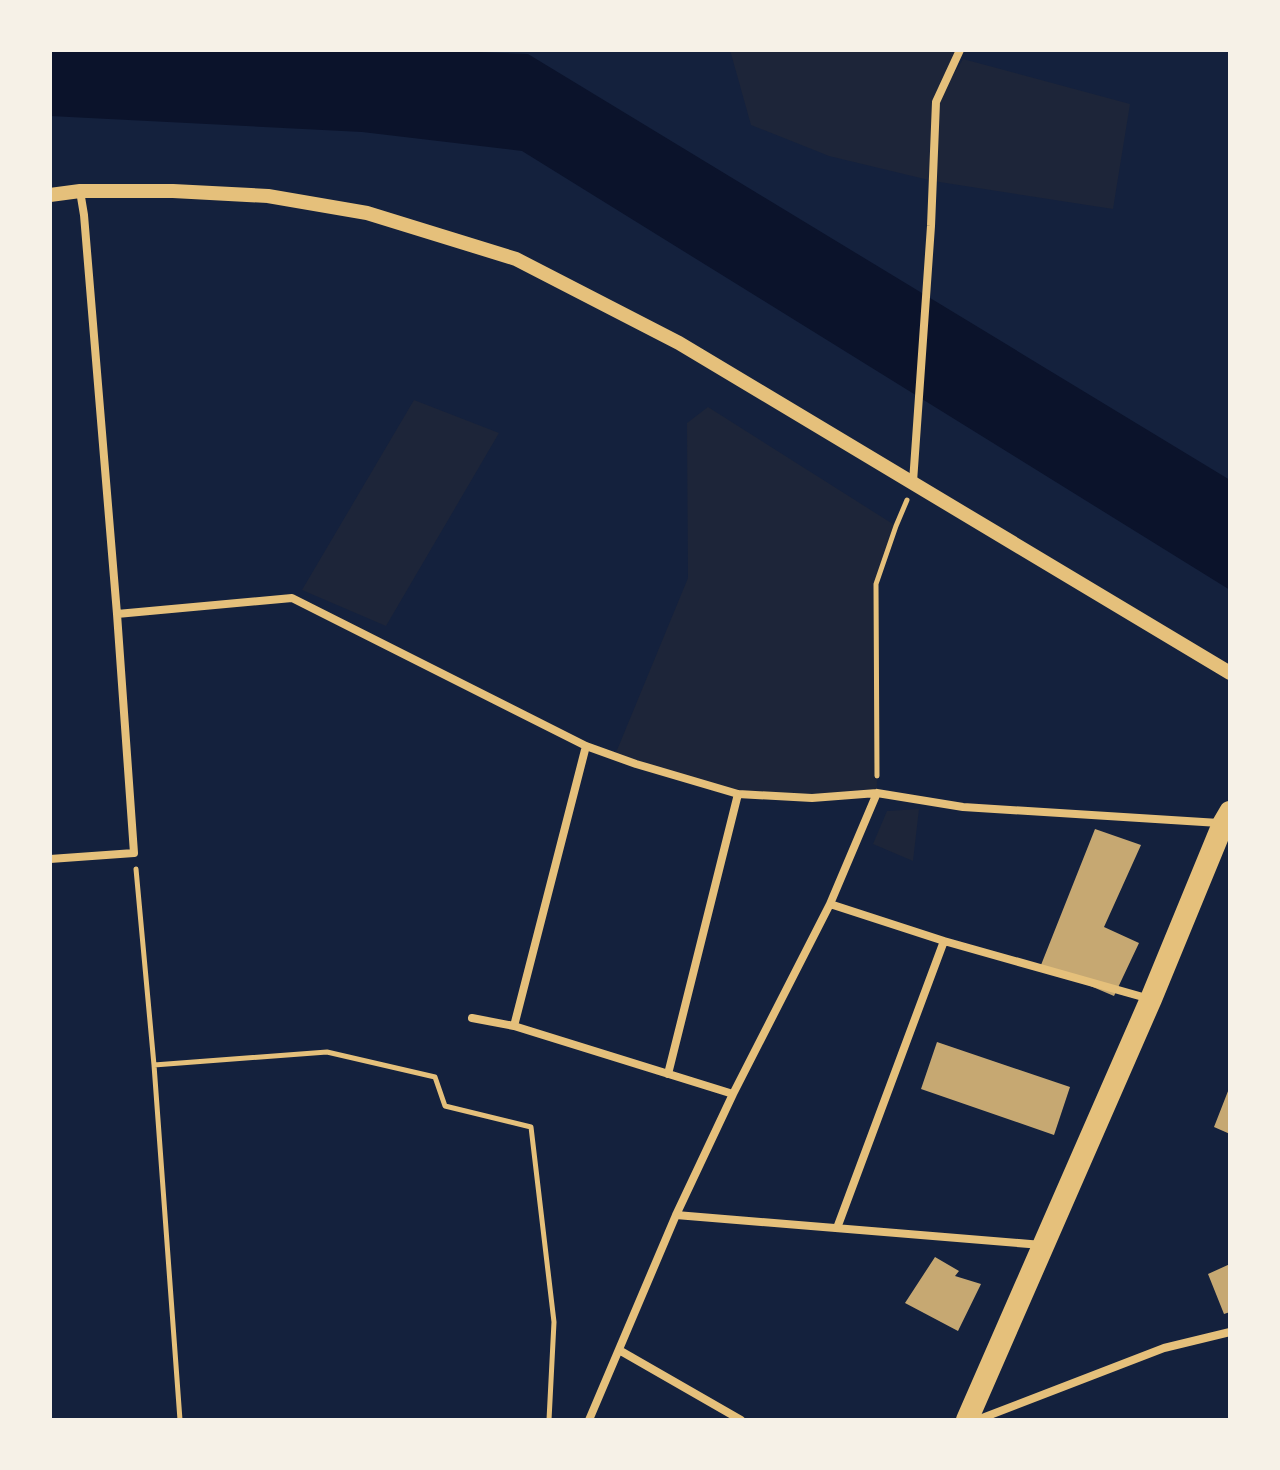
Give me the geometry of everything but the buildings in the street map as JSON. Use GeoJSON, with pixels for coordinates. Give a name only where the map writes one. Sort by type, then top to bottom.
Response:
{"type":"FeatureCollection","features":[{"type":"Feature","properties":{"kind":"highway"},"geometry":{"type":"LineString","coordinates":[[967,1420],[1227,818]]}},
{"type":"Feature","properties":{"kind":"street"},"geometry":{"type":"LineString","coordinates":[[913,482],[931,226],[936,102],[960,50]]}},
{"type":"Feature","properties":{"kind":"street"},"geometry":{"type":"LineString","coordinates":[[50,859],[134,853],[117,614],[80,191]]}},
{"type":"Feature","properties":{"kind":"street"},"geometry":{"type":"LineString","coordinates":[[50,195],[80,191],[173,191],[268,196],[367,213],[516,259],[679,343],[1230,673]]}},
{"type":"Feature","properties":{"kind":"street"},"geometry":{"type":"LineString","coordinates":[[117,614],[292,598],[586,746],[738,794],[812,798],[877,793],[963,807],[1227,818]]}},
{"type":"Feature","properties":{"kind":"street"},"geometry":{"type":"LineString","coordinates":[[514,1026],[586,746]]}},
{"type":"Feature","properties":{"kind":"street"},"geometry":{"type":"LineString","coordinates":[[589,1420],[676,1215],[733,1094],[830,904],[877,793]]}},
{"type":"Feature","properties":{"kind":"street"},"geometry":{"type":"LineString","coordinates":[[668,1074],[738,794]]}},
{"type":"Feature","properties":{"kind":"street"},"geometry":{"type":"LineString","coordinates":[[830,904],[944,941],[1151,999]]}},
{"type":"Feature","properties":{"kind":"street"},"geometry":{"type":"LineString","coordinates":[[837,1228],[944,941]]}},
{"type":"Feature","properties":{"kind":"street"},"geometry":{"type":"LineString","coordinates":[[472,1018],[514,1026],[733,1094]]}},
{"type":"Feature","properties":{"kind":"street"},"geometry":{"type":"LineString","coordinates":[[676,1215],[1043,1245]]}},
{"type":"Feature","properties":{"kind":"street"},"geometry":{"type":"LineString","coordinates":[[977,1420],[1164,1348],[1230,1332]]}},
{"type":"Feature","properties":{"kind":"street"},"geometry":{"type":"LineString","coordinates":[[619,1350],[724,1416],[741,1420]]}},
{"type":"Feature","properties":{"kind":"path"},"geometry":{"type":"LineString","coordinates":[[877,793],[876,584],[913,482]]}},
{"type":"Feature","properties":{"kind":"path"},"geometry":{"type":"LineString","coordinates":[[134,853],[154,1065],[180,1420]]}},
{"type":"Feature","properties":{"kind":"path"},"geometry":{"type":"LineString","coordinates":[[154,1065],[327,1052],[435,1077],[445,1106],[531,1127],[554,1322],[549,1420]]}},
{"type":"Feature","properties":{"kind":"shaded area"},"geometry":{"type":"Polygon","coordinates":[[[50,50],[431,50],[528,54],[1230,480],[1230,590],[522,151],[362,132],[50,116],[50,50]]]}},
{"type":"Feature","properties":{"kind":"shaded area"},"geometry":{"type":"Polygon","coordinates":[[[730,50],[957,50],[940,96],[963,59],[1130,104],[1113,209],[933,181],[829,156],[751,125],[730,50]]]}},
{"type":"Feature","properties":{"kind":"shaded area"},"geometry":{"type":"Polygon","coordinates":[[[414,400],[499,433],[386,626],[302,590],[414,400]]]}},
{"type":"Feature","properties":{"kind":"shaded area"},"geometry":{"type":"Polygon","coordinates":[[[708,407],[896,526],[876,584],[877,793],[812,798],[738,794],[615,755],[688,578],[687,423],[708,407]]]}},
{"type":"Feature","properties":{"kind":"shaded area"},"geometry":{"type":"Polygon","coordinates":[[[919,809],[913,861],[873,844],[887,811],[919,809]]]}}]}
